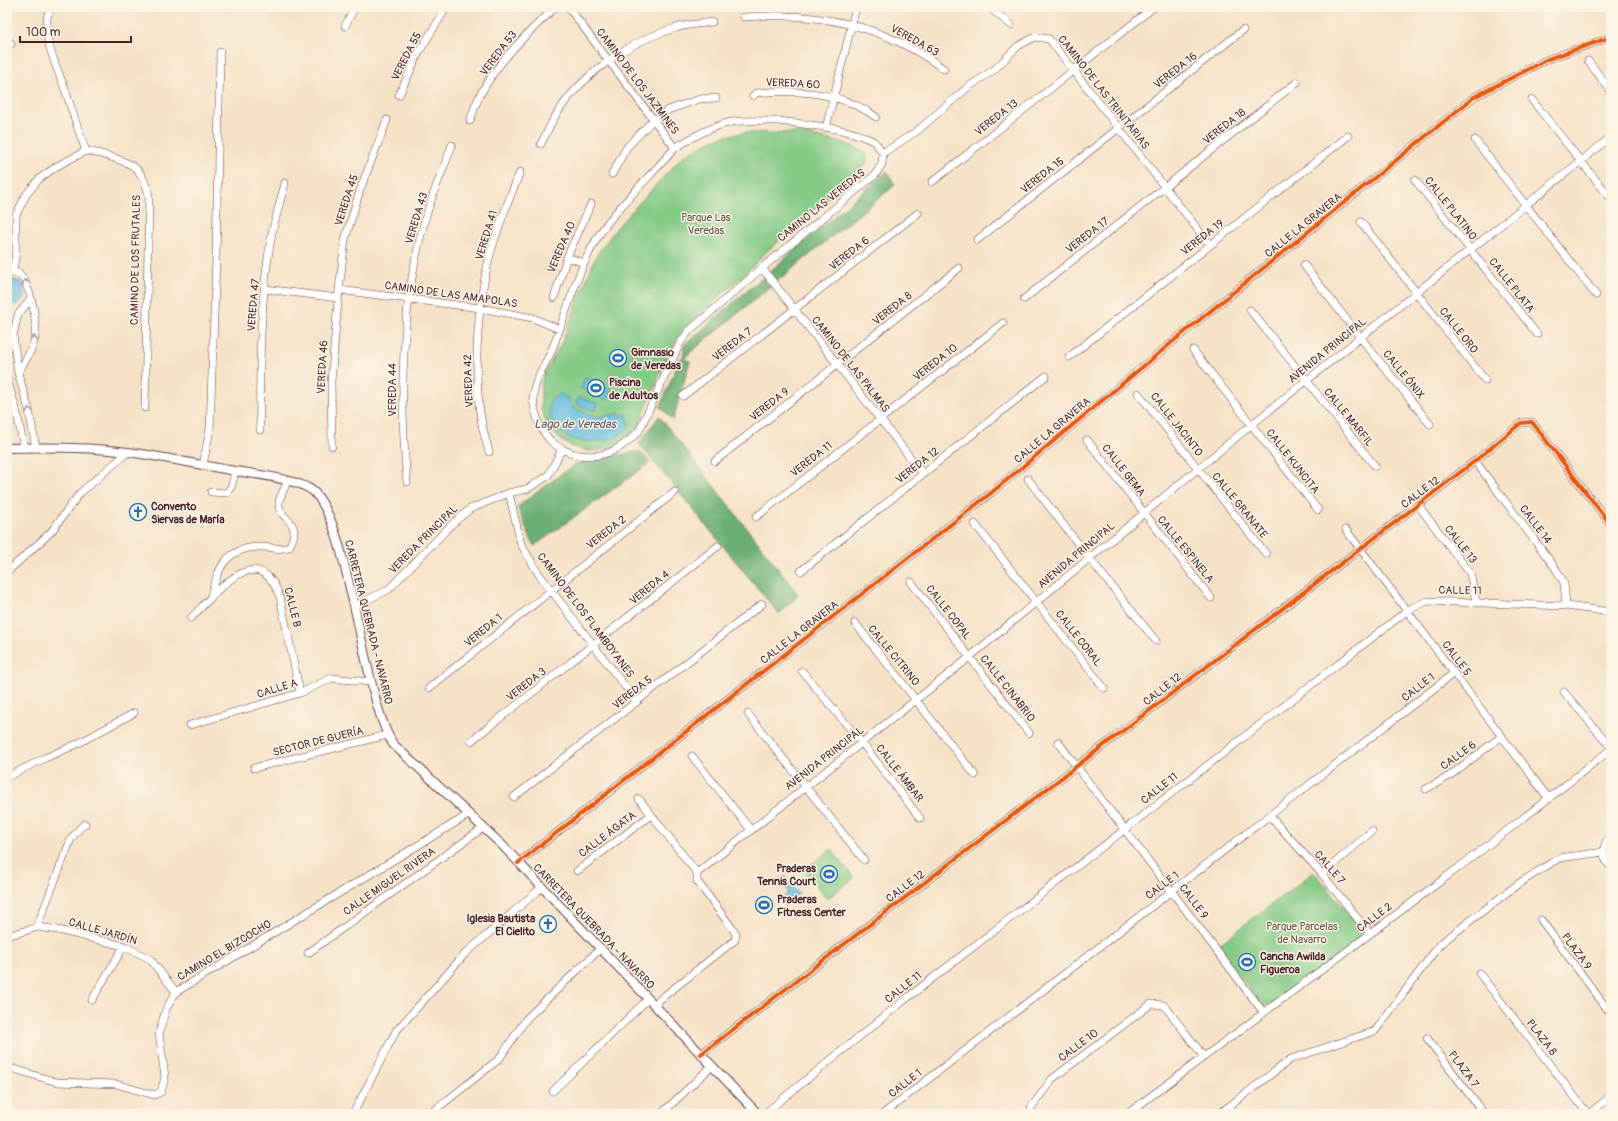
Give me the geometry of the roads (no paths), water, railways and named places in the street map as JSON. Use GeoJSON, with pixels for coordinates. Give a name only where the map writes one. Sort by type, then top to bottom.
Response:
{"type":"FeatureCollection","features":[{"type":"Feature","properties":{"kind":"street"},"geometry":{"type":"LineString","coordinates":[[18,373],[30,351],[35,336],[31,298],[26,281],[19,273],[10,274],[16,251],[16,215],[26,195],[39,179],[57,166],[86,150],[64,86],[51,56],[47,26],[49,10],[52,7]]}},
{"type":"Feature","properties":{"kind":"street"},"geometry":{"type":"LineString","coordinates":[[345,26],[355,7]]}},
{"type":"Feature","properties":{"kind":"street","name":"VEREDA 55"},"geometry":{"type":"LineString","coordinates":[[399,95],[418,52],[447,7]]}},
{"type":"Feature","properties":{"kind":"street","name":"VEREDA 53"},"geometry":{"type":"LineString","coordinates":[[470,121],[480,95],[501,64],[525,35],[556,7]]}},
{"type":"Feature","properties":{"kind":"street","name":"CAMINO DE LOS JAZMINES"},"geometry":{"type":"LineString","coordinates":[[568,7],[653,120],[676,148]]}},
{"type":"Feature","properties":{"kind":"street"},"geometry":{"type":"LineString","coordinates":[[826,128],[856,7]]}},
{"type":"Feature","properties":{"kind":"street"},"geometry":{"type":"LineString","coordinates":[[989,7],[1011,26]]}},
{"type":"Feature","properties":{"kind":"street","name":"VEREDA 13"},"geometry":{"type":"LineString","coordinates":[[932,182],[1154,7]]}},
{"type":"Feature","properties":{"kind":"street","name":"VEREDA 63"},"geometry":{"type":"LineString","coordinates":[[744,17],[788,16],[822,19],[852,24],[909,46],[928,57],[944,69]]}},
{"type":"Feature","properties":{"kind":"street"},"geometry":{"type":"LineString","coordinates":[[541,144],[554,119],[577,88],[623,51],[646,38],[677,27],[712,22]]}},
{"type":"Feature","properties":{"kind":"street","name":"VEREDA 16"},"geometry":{"type":"LineString","coordinates":[[1120,128],[1243,30]]}},
{"type":"Feature","properties":{"kind":"street","name":"CAMINO DE LAS TRINITARIAS"},"geometry":{"type":"LineString","coordinates":[[883,153],[917,131],[967,88],[995,70],[1018,46],[1035,37],[1049,39],[1210,245]]}},
{"type":"Feature","properties":{"kind":"street","name":"CALLE LA GRAVERA"},"geometry":{"type":"LineString","coordinates":[[518,863],[991,493],[1176,339],[1474,97],[1548,59],[1611,37]]}},
{"type":"Feature","properties":{"kind":"street"},"geometry":{"type":"LineString","coordinates":[[203,465],[210,429],[220,52]]}},
{"type":"Feature","properties":{"kind":"street"},"geometry":{"type":"LineString","coordinates":[[1588,61],[1611,91]]}},
{"type":"Feature","properties":{"kind":"street","name":"VEREDA 18"},"geometry":{"type":"LineString","coordinates":[[1164,188],[1298,82]]}},
{"type":"Feature","properties":{"kind":"street","name":"VEREDA 60"},"geometry":{"type":"LineString","coordinates":[[753,96],[756,93],[786,91],[811,92],[834,97],[856,105],[876,117]]}},
{"type":"Feature","properties":{"kind":"street"},"geometry":{"type":"LineString","coordinates":[[612,174],[628,147],[653,120],[668,110],[700,99],[716,98]]}},
{"type":"Feature","properties":{"kind":"street"},"geometry":{"type":"LineString","coordinates":[[1532,100],[1582,160],[1611,199]]}},
{"type":"Feature","properties":{"kind":"street","name":"VEREDA 45"},"geometry":{"type":"LineString","coordinates":[[339,290],[345,240],[360,190],[387,120]]}},
{"type":"Feature","properties":{"kind":"street","name":"CAMINO LAS VEREDAS"},"geometry":{"type":"LineString","coordinates":[[779,121],[856,134],[874,142],[883,153],[882,164],[875,175],[762,268],[686,335],[680,343],[639,431],[628,443],[612,452],[596,456],[580,455],[562,449],[552,443],[543,430],[534,408],[534,391],[538,377],[550,352],[584,262],[608,223],[676,148],[704,131],[732,122],[779,121]]}},
{"type":"Feature","properties":{"kind":"street","name":"VEREDA 15"},"geometry":{"type":"LineString","coordinates":[[978,240],[1120,128]]}},
{"type":"Feature","properties":{"kind":"street","name":"VEREDA 19"},"geometry":{"type":"LineString","coordinates":[[1069,357],[1348,136]]}},
{"type":"Feature","properties":{"kind":"street","name":"AVENIDA PRINCIPAL"},"geometry":{"type":"LineString","coordinates":[[696,873],[970,657],[1251,425],[1611,137]]}},
{"type":"Feature","properties":{"kind":"street"},"geometry":{"type":"LineString","coordinates":[[1475,140],[1596,295]]}},
{"type":"Feature","properties":{"kind":"street","name":"VEREDA 43"},"geometry":{"type":"LineString","coordinates":[[409,298],[424,222],[452,145]]}},
{"type":"Feature","properties":{"kind":"street","name":"CAMINO DE LOS FRUTALES"},"geometry":{"type":"LineString","coordinates":[[86,150],[135,167],[144,180],[148,195],[145,408]]}},
{"type":"Feature","properties":{"kind":"street","name":"VEREDA 41"},"geometry":{"type":"LineString","coordinates":[[480,308],[490,256],[509,198],[520,172]]}},
{"type":"Feature","properties":{"kind":"street","name":"CALLE PLATINO"},"geometry":{"type":"LineString","coordinates":[[1415,180],[1470,250]]}},
{"type":"Feature","properties":{"kind":"street","name":"VEREDA 47"},"geometry":{"type":"LineString","coordinates":[[260,430],[259,362],[265,289],[272,233],[285,183]]}},
{"type":"Feature","properties":{"kind":"street","name":"VEREDA 17"},"geometry":{"type":"LineString","coordinates":[[1024,299],[1164,188]]}},
{"type":"Feature","properties":{"kind":"street","name":"VEREDA 40"},"geometry":{"type":"LineString","coordinates":[[554,298],[567,257],[591,204]]}},
{"type":"Feature","properties":{"kind":"street","name":"VEREDA 6"},"geometry":{"type":"LineString","coordinates":[[794,309],[918,213]]}},
{"type":"Feature","properties":{"kind":"street","name":"CALLE ORO"},"geometry":{"type":"LineString","coordinates":[[1361,222],[1485,380]]}},
{"type":"Feature","properties":{"kind":"street","name":"CALLE PLATA"},"geometry":{"type":"LineString","coordinates":[[1470,250],[1537,334]]}},
{"type":"Feature","properties":{"kind":"street"},"geometry":{"type":"LineString","coordinates":[[567,257],[584,262]]}},
{"type":"Feature","properties":{"kind":"street","name":"CALLE ÓNIX"},"geometry":{"type":"LineString","coordinates":[[1304,265],[1430,424]]}},
{"type":"Feature","properties":{"kind":"street","name":"CAMINO DE LAS PALMAS"},"geometry":{"type":"LineString","coordinates":[[762,268],[924,474]]}},
{"type":"Feature","properties":{"kind":"street","name":"VEREDA 8"},"geometry":{"type":"LineString","coordinates":[[837,364],[959,268]]}},
{"type":"Feature","properties":{"kind":"street"},"geometry":{"type":"LineString","coordinates":[[265,289],[338,298]]}},
{"type":"Feature","properties":{"kind":"street","name":"VEREDA 46"},"geometry":{"type":"LineString","coordinates":[[332,446],[331,382],[339,290]]}},
{"type":"Feature","properties":{"kind":"street","name":"CAMINO DE LAS AMAPOLAS"},"geometry":{"type":"LineString","coordinates":[[339,290],[480,308],[533,318],[559,329]]}},
{"type":"Feature","properties":{"kind":"street"},"geometry":{"type":"LineString","coordinates":[[31,298],[18,315],[14,335],[18,373],[29,410],[36,448]]}},
{"type":"Feature","properties":{"kind":"street","name":"VEREDA 44"},"geometry":{"type":"LineString","coordinates":[[407,482],[403,435],[402,366],[409,298]]}},
{"type":"Feature","properties":{"kind":"street","name":"VEREDA 42"},"geometry":{"type":"LineString","coordinates":[[480,308],[477,368],[481,418],[488,452]]}},
{"type":"Feature","properties":{"kind":"street","name":"VEREDA 7"},"geometry":{"type":"LineString","coordinates":[[683,396],[794,309]]}},
{"type":"Feature","properties":{"kind":"street","name":"CALLE MARFIL"},"geometry":{"type":"LineString","coordinates":[[1250,310],[1374,466]]}},
{"type":"Feature","properties":{"kind":"street","name":"VEREDA 10"},"geometry":{"type":"LineString","coordinates":[[880,419],[1003,322]]}},
{"type":"Feature","properties":{"kind":"street","name":"CALLE KUNCITA"},"geometry":{"type":"LineString","coordinates":[[1193,350],[1318,510]]}},
{"type":"Feature","properties":{"kind":"street","name":"VEREDA 9"},"geometry":{"type":"LineString","coordinates":[[714,462],[837,364]]}},
{"type":"Feature","properties":{"kind":"street","name":"VEREDA 12"},"geometry":{"type":"LineString","coordinates":[[801,571],[1046,376]]}},
{"type":"Feature","properties":{"kind":"street"},"geometry":{"type":"LineString","coordinates":[[7,379],[16,409],[24,448]]}},
{"type":"Feature","properties":{"kind":"street","name":"CALLE JACINTO"},"geometry":{"type":"LineString","coordinates":[[1138,393],[1197,469]]}},
{"type":"Feature","properties":{"kind":"street","name":"VEREDA 11"},"geometry":{"type":"LineString","coordinates":[[756,517],[880,419]]}},
{"type":"Feature","properties":{"kind":"street","name":"CALLE 12"},"geometry":{"type":"LineString","coordinates":[[701,1054],[1418,505],[1521,423],[1532,422],[1611,526]]}},
{"type":"Feature","properties":{"kind":"street","name":"CALLE GEMA"},"geometry":{"type":"LineString","coordinates":[[1087,440],[1143,514]]}},
{"type":"Feature","properties":{"kind":"street","name":"CARRETERA QUEBRADA - NAVARRO"},"geometry":{"type":"LineString","coordinates":[[7,448],[72,448],[128,452],[272,477],[300,485],[312,491],[329,514],[335,531],[354,606],[370,682],[387,735],[393,744],[483,828],[601,948],[701,1054],[752,1112]]}},
{"type":"Feature","properties":{"kind":"street","name":"VEREDA PRINCIPAL"},"geometry":{"type":"LineString","coordinates":[[354,606],[388,590],[452,524],[470,509],[509,493],[527,489],[548,476],[562,449]]}},
{"type":"Feature","properties":{"kind":"street"},"geometry":{"type":"LineString","coordinates":[[7,572],[51,532],[80,493],[128,452]]}},
{"type":"Feature","properties":{"kind":"street","name":"CALLE 14"},"geometry":{"type":"LineString","coordinates":[[1475,461],[1556,569],[1564,583],[1566,606]]}},
{"type":"Feature","properties":{"kind":"street","name":"CALLE GRANATE"},"geometry":{"type":"LineString","coordinates":[[1197,469],[1266,554]]}},
{"type":"Feature","properties":{"kind":"street"},"geometry":{"type":"LineString","coordinates":[[211,492],[226,493],[232,485],[235,471]]}},
{"type":"Feature","properties":{"kind":"street"},"geometry":{"type":"LineString","coordinates":[[1028,479],[1156,641]]}},
{"type":"Feature","properties":{"kind":"street"},"geometry":{"type":"LineString","coordinates":[[210,599],[215,580],[225,561],[239,550],[260,546],[280,550],[289,547],[294,538],[295,530],[291,522],[281,512],[279,503],[287,482]]}},
{"type":"Feature","properties":{"kind":"street","name":"VEREDA 2"},"geometry":{"type":"LineString","coordinates":[[552,589],[675,492]]}},
{"type":"Feature","properties":{"kind":"street","name":"CAMINO DE LOS FLAMBOYANES"},"geometry":{"type":"LineString","coordinates":[[509,493],[521,544],[538,573],[552,589],[637,702]]}},
{"type":"Feature","properties":{"kind":"street","name":"CALLE 13"},"geometry":{"type":"LineString","coordinates":[[1418,505],[1470,573],[1476,601]]}},
{"type":"Feature","properties":{"kind":"street","name":"CALLE ESPINELA"},"geometry":{"type":"LineString","coordinates":[[1143,514],[1211,598]]}},
{"type":"Feature","properties":{"kind":"street","name":"CALLE CORAL"},"geometry":{"type":"LineString","coordinates":[[975,524],[1104,688]]}},
{"type":"Feature","properties":{"kind":"street","name":"CALLE 5"},"geometry":{"type":"LineString","coordinates":[[1346,530],[1408,610],[1549,799]]}},
{"type":"Feature","properties":{"kind":"street","name":"VEREDA 4"},"geometry":{"type":"LineString","coordinates":[[594,645],[718,546]]}},
{"type":"Feature","properties":{"kind":"street","name":"CALLE B"},"geometry":{"type":"LineString","coordinates":[[191,618],[231,578],[250,570],[265,572],[275,584],[280,597],[300,693]]}},
{"type":"Feature","properties":{"kind":"street","name":"CALLE COPAL"},"geometry":{"type":"LineString","coordinates":[[911,582],[970,657]]}},
{"type":"Feature","properties":{"kind":"street","name":"VEREDA 1"},"geometry":{"type":"LineString","coordinates":[[429,688],[552,589]]}},
{"type":"Feature","properties":{"kind":"street","name":"CALLE 11"},"geometry":{"type":"LineString","coordinates":[[764,1114],[902,1002],[1408,610],[1427,600],[1566,606],[1611,612]]}},
{"type":"Feature","properties":{"kind":"street","name":"VEREDA 5"},"geometry":{"type":"LineString","coordinates":[[514,797],[762,604]]}},
{"type":"Feature","properties":{"kind":"street","name":"CALLE CITRINO"},"geometry":{"type":"LineString","coordinates":[[855,624],[975,775]]}},
{"type":"Feature","properties":{"kind":"street","name":"VEREDA 3"},"geometry":{"type":"LineString","coordinates":[[471,741],[594,645]]}},
{"type":"Feature","properties":{"kind":"street","name":"CALLE CINABRIO"},"geometry":{"type":"LineString","coordinates":[[970,657],[1029,733]]}},
{"type":"Feature","properties":{"kind":"street","name":"CALLE ÁMBAR"},"geometry":{"type":"LineString","coordinates":[[802,671],[862,743],[920,818]]}},
{"type":"Feature","properties":{"kind":"street","name":"CALLE 1"},"geometry":{"type":"LineString","coordinates":[[883,1114],[1454,673]]}},
{"type":"Feature","properties":{"kind":"street","name":"CALLE A"},"geometry":{"type":"LineString","coordinates":[[190,726],[300,693],[332,678],[370,682]]}},
{"type":"Feature","properties":{"kind":"street"},"geometry":{"type":"LineString","coordinates":[[1564,692],[1611,748]]}},
{"type":"Feature","properties":{"kind":"street"},"geometry":{"type":"LineString","coordinates":[[7,777],[44,758],[77,744],[134,713]]}},
{"type":"Feature","properties":{"kind":"street"},"geometry":{"type":"LineString","coordinates":[[748,714],[864,860]]}},
{"type":"Feature","properties":{"kind":"street","name":"SECTOR DE GUERÍA"},"geometry":{"type":"LineString","coordinates":[[254,768],[387,735]]}},
{"type":"Feature","properties":{"kind":"street","name":"CALLE 6"},"geometry":{"type":"LineString","coordinates":[[1426,789],[1448,777],[1502,736]]}},
{"type":"Feature","properties":{"kind":"street","name":"CALLE 9"},"geometry":{"type":"LineString","coordinates":[[1058,742],[1264,1013]]}},
{"type":"Feature","properties":{"kind":"street","name":"CALLE 2"},"geometry":{"type":"LineString","coordinates":[[1127,1114],[1549,799],[1611,748]]}},
{"type":"Feature","properties":{"kind":"street"},"geometry":{"type":"LineString","coordinates":[[692,756],[750,830]]}},
{"type":"Feature","properties":{"kind":"street"},"geometry":{"type":"LineString","coordinates":[[553,1091],[651,1002],[735,940],[736,934],[697,881],[696,873],[639,799]]}},
{"type":"Feature","properties":{"kind":"street","name":"CAMINO EL BIZCOCHO"},"geometry":{"type":"LineString","coordinates":[[7,1067],[56,1082],[116,1084],[154,1095],[161,1092],[165,1077],[159,1033],[166,1009],[176,992],[468,815]]}},
{"type":"Feature","properties":{"kind":"street","name":"CALLE ÁGATA"},"geometry":{"type":"LineString","coordinates":[[577,871],[651,815]]}},
{"type":"Feature","properties":{"kind":"street","name":"CALLE 7"},"geometry":{"type":"LineString","coordinates":[[1270,816],[1322,874],[1370,934]]}},
{"type":"Feature","properties":{"kind":"street"},"geometry":{"type":"LineString","coordinates":[[38,927],[71,838],[85,824]]}},
{"type":"Feature","properties":{"kind":"street","name":"CALLE MIGUEL RIVERA"},"geometry":{"type":"LineString","coordinates":[[308,953],[483,828]]}},
{"type":"Feature","properties":{"kind":"street"},"geometry":{"type":"LineString","coordinates":[[1322,874],[1372,830]]}},
{"type":"Feature","properties":{"kind":"street"},"geometry":{"type":"LineString","coordinates":[[1611,835],[1604,845],[1605,859],[1611,867]]}},
{"type":"Feature","properties":{"kind":"street"},"geometry":{"type":"LineString","coordinates":[[1219,1114],[1291,1059],[1375,1031],[1440,944],[1518,884],[1559,858],[1604,852]]}},
{"type":"Feature","properties":{"kind":"street"},"geometry":{"type":"LineString","coordinates":[[351,1114],[355,1110],[396,1031],[465,954],[541,888]]}},
{"type":"Feature","properties":{"kind":"street","name":"PLAZA 9"},"geometry":{"type":"LineString","coordinates":[[1541,920],[1611,1014]]}},
{"type":"Feature","properties":{"kind":"street","name":"CALLE JARDÍN"},"geometry":{"type":"LineString","coordinates":[[7,936],[38,927],[58,930],[124,946],[150,959],[176,992]]}},
{"type":"Feature","properties":{"kind":"street"},"geometry":{"type":"LineString","coordinates":[[92,1000],[124,946]]}},
{"type":"Feature","properties":{"kind":"street"},"geometry":{"type":"LineString","coordinates":[[430,1114],[499,1059],[527,1018],[601,948]]}},
{"type":"Feature","properties":{"kind":"street","name":"PLAZA 8"},"geometry":{"type":"LineString","coordinates":[[1479,973],[1588,1114]]}},
{"type":"Feature","properties":{"kind":"street","name":"CALLE 10"},"geometry":{"type":"LineString","coordinates":[[1031,1114],[1031,1108],[1052,1079],[1151,1004],[1164,1005],[1204,1056]]}},
{"type":"Feature","properties":{"kind":"street","name":"PLAZA 7"},"geometry":{"type":"LineString","coordinates":[[1427,1038],[1484,1114]]}},
{"type":"Feature","properties":{"kind":"street"},"geometry":{"type":"LineString","coordinates":[[661,1114],[712,1066]]}},
{"type":"Feature","properties":{"kind":"street"},"geometry":{"type":"LineString","coordinates":[[1588,1114],[1611,1096]]}},
{"type":"Feature","properties":{"kind":"water"},"geometry":{"type":"Polygon","coordinates":[[[13,279],[21,282],[24,292],[23,300],[17,304],[7,303],[7,281],[13,279]]]}},
{"type":"Feature","properties":{"kind":"water","name":"Piscina de Adultos"},"geometry":{"type":"Polygon","coordinates":[[[586,377],[611,389],[606,400],[581,388],[586,377]]]}},
{"type":"Feature","properties":{"kind":"water","name":"Lago de Veredas"},"geometry":{"type":"Polygon","coordinates":[[[560,394],[569,399],[573,408],[590,415],[599,417],[617,414],[627,415],[629,422],[628,426],[619,435],[608,440],[589,442],[571,438],[554,424],[550,414],[549,406],[551,399],[560,394]]]}},
{"type":"Feature","properties":{"kind":"water"},"geometry":{"type":"Polygon","coordinates":[[[579,397],[598,404],[595,411],[576,404],[579,397]]]}},
{"type":"Feature","properties":{"kind":"water"},"geometry":{"type":"Polygon","coordinates":[[[785,876],[799,894],[787,902],[783,897],[788,893],[785,885],[778,881],[785,876]]]}},
{"type":"Feature","properties":{"kind":"place","name":"Gimnasio de Veredas"},"geometry":{"type":"Point","coordinates":[618,358]}},
{"type":"Feature","properties":{"kind":"place","name":"Piscina de Adultos"},"geometry":{"type":"Point","coordinates":[596,388]}},
{"type":"Feature","properties":{"kind":"place","name":"Convento Siervas de María"},"geometry":{"type":"Point","coordinates":[138,512]}},
{"type":"Feature","properties":{"kind":"place","name":"Praderas Tennis Court"},"geometry":{"type":"Point","coordinates":[829,874]}},
{"type":"Feature","properties":{"kind":"place","name":"Praderas Fitness Center"},"geometry":{"type":"Point","coordinates":[764,905]}},
{"type":"Feature","properties":{"kind":"place","name":"Iglesia Bautista El Cielito"},"geometry":{"type":"Point","coordinates":[548,924]}},
{"type":"Feature","properties":{"kind":"place","name":"Cancha Awilda Figueroa"},"geometry":{"type":"Point","coordinates":[1247,962]}},
{"type":"Feature","properties":{"kind":"park label","name":"Parque Las Veredas"},"geometry":{"type":"Point","coordinates":[706,223]}},
{"type":"Feature","properties":{"kind":"park label","name":"Parque Parcelas de Navarro"},"geometry":{"type":"Point","coordinates":[1302,932]}}]}
